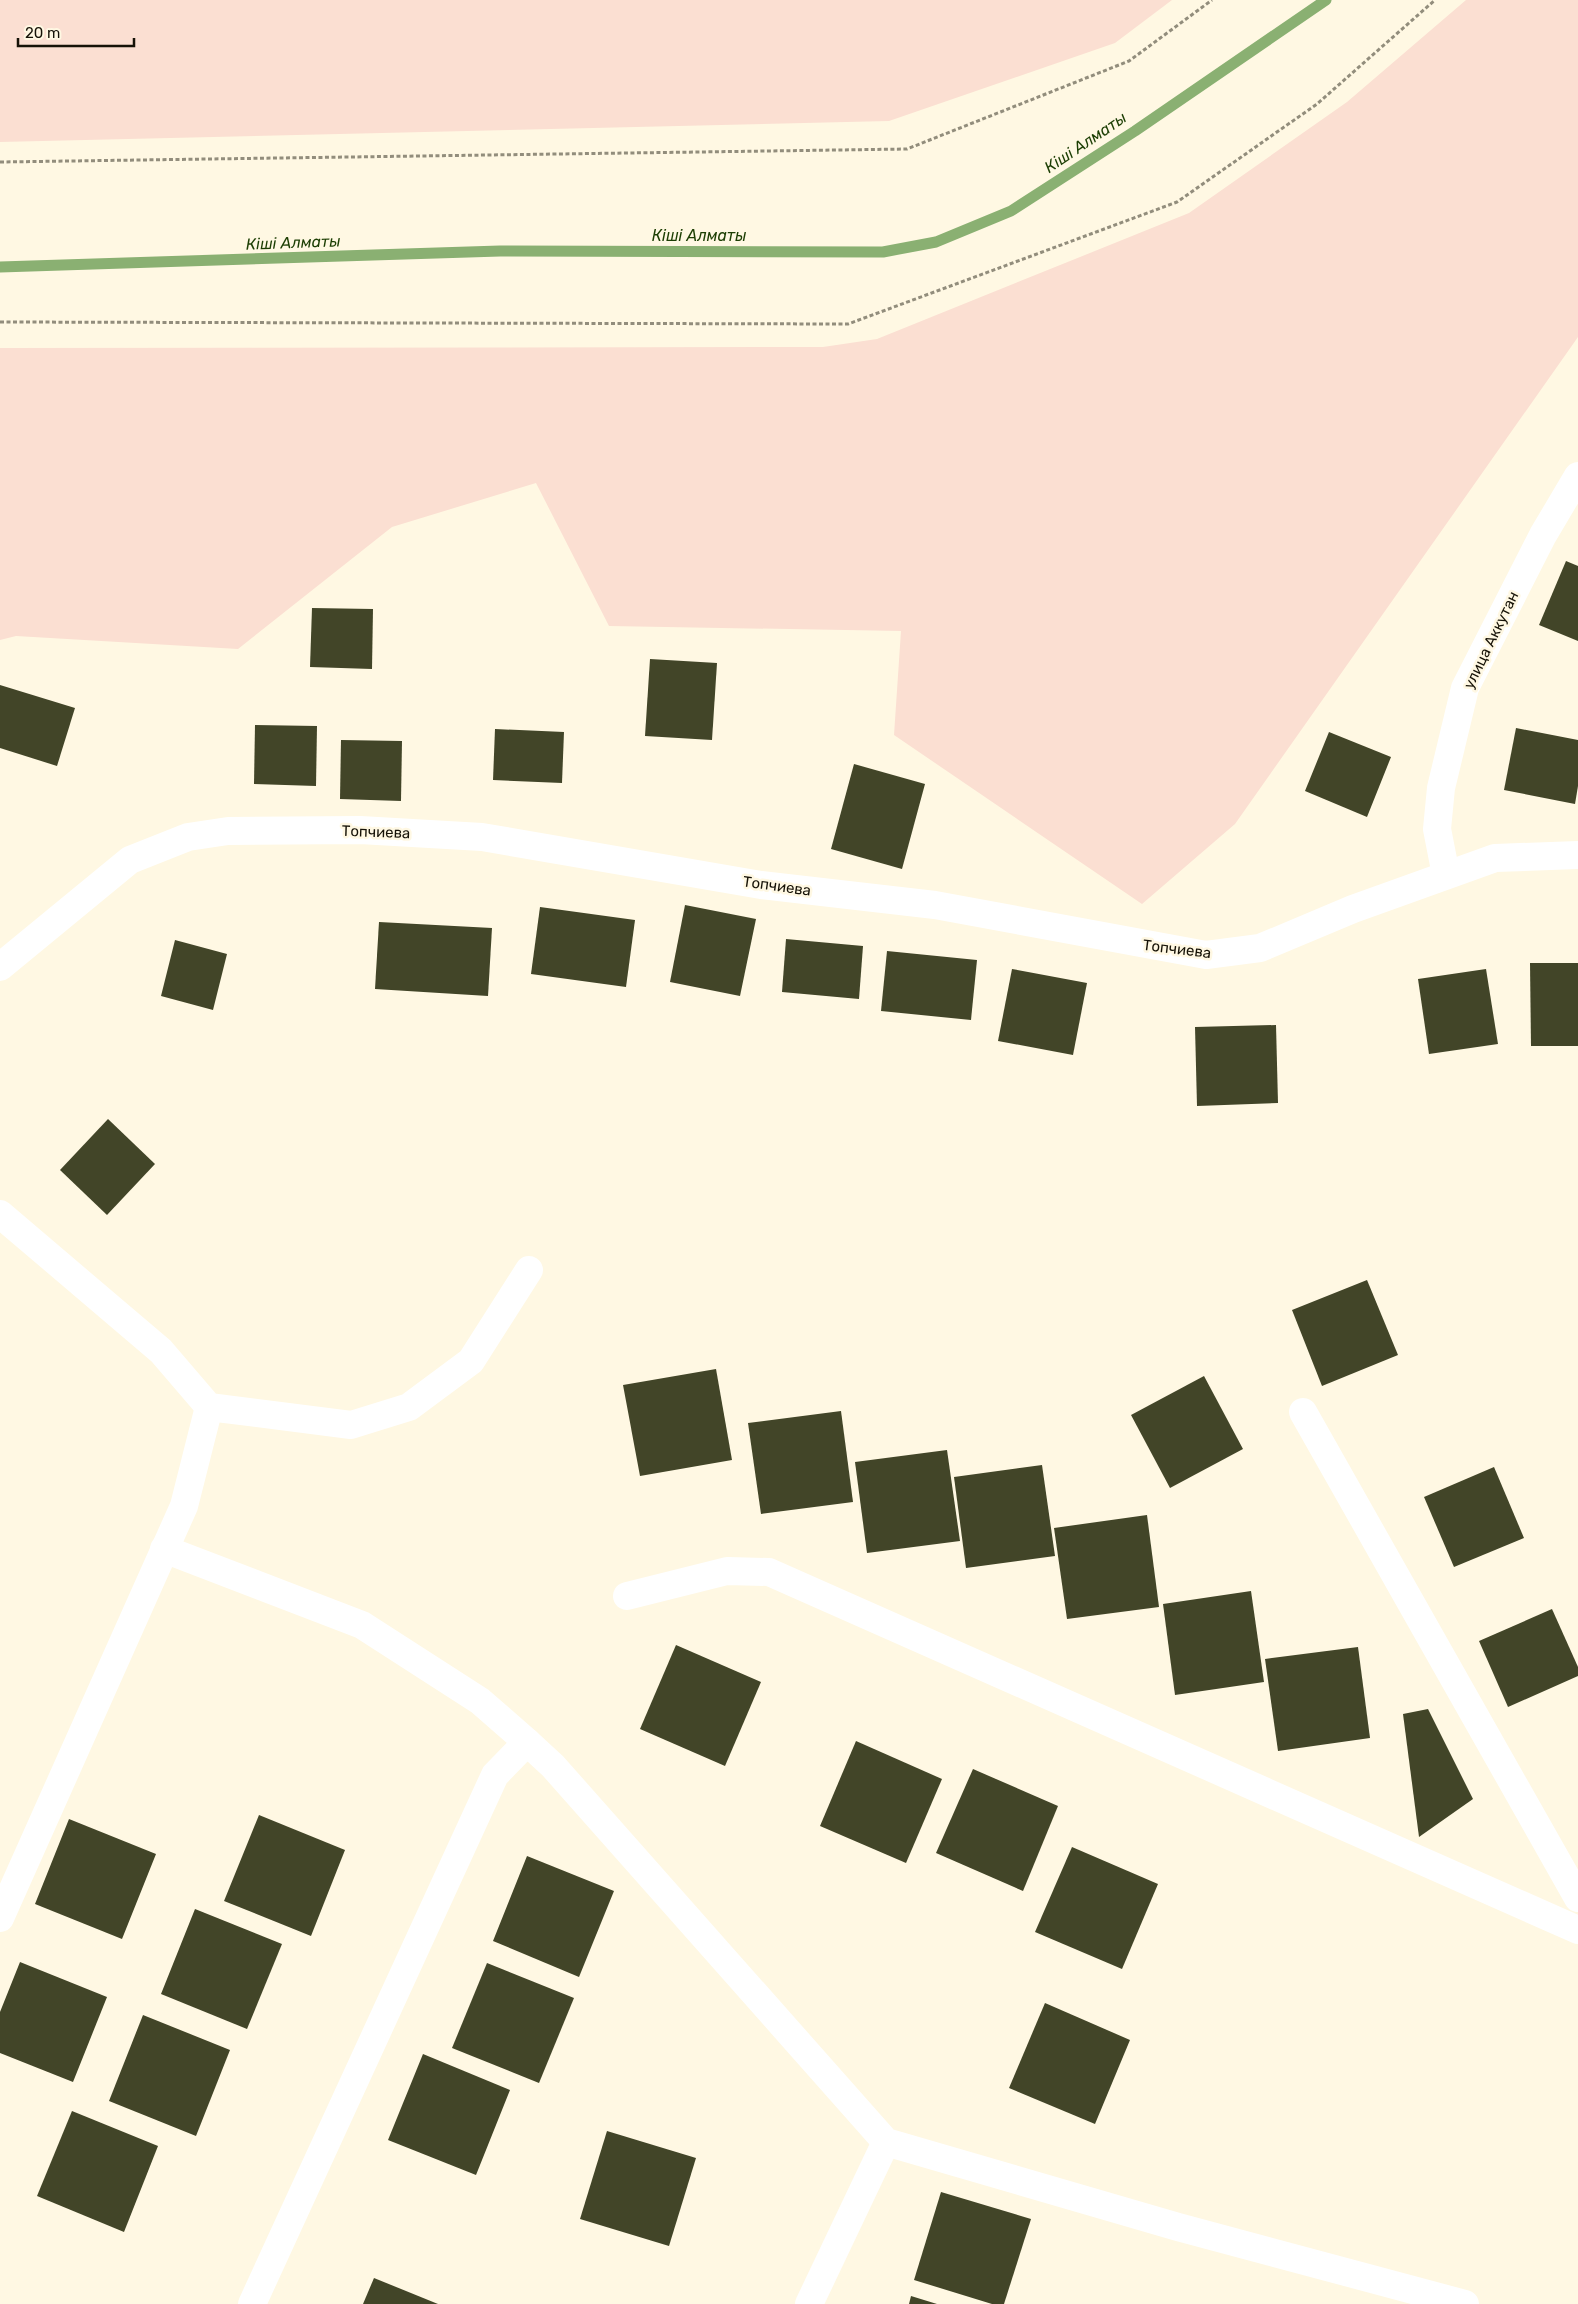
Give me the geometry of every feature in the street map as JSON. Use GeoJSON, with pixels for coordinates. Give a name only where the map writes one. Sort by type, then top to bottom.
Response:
{"type":"FeatureCollection","features":[{"type":"Feature","properties":{"kind":"street","name":"улица Аккутан"},"geometry":{"type":"LineString","coordinates":[[1446,875],[1437,829],[1441,788],[1465,688],[1543,535],[1578,476]]}},
{"type":"Feature","properties":{"kind":"street","name":"Топчиева"},"geometry":{"type":"LineString","coordinates":[[0,967],[130,860],[188,837],[228,831],[360,830],[482,837],[761,885],[935,905],[1206,955],[1260,948],[1353,909],[1494,858],[1578,856]]}},
{"type":"Feature","properties":{"kind":"street"},"geometry":{"type":"LineString","coordinates":[[0,1214],[161,1351],[208,1407],[351,1425],[408,1407],[471,1360],[529,1270]]}},
{"type":"Feature","properties":{"kind":"street"},"geometry":{"type":"LineString","coordinates":[[0,1918],[184,1506],[208,1407]]}},
{"type":"Feature","properties":{"kind":"street"},"geometry":{"type":"LineString","coordinates":[[1303,1412],[1578,1898]]}},
{"type":"Feature","properties":{"kind":"street"},"geometry":{"type":"LineString","coordinates":[[164,1549],[362,1625],[480,1701],[553,1766],[886,2142],[1178,2227],[1465,2304]]}},
{"type":"Feature","properties":{"kind":"street"},"geometry":{"type":"LineString","coordinates":[[627,1596],[727,1571],[769,1572],[1578,1930]]}},
{"type":"Feature","properties":{"kind":"street"},"geometry":{"type":"LineString","coordinates":[[252,2304],[495,1775],[527,1742]]}},
{"type":"Feature","properties":{"kind":"street"},"geometry":{"type":"LineString","coordinates":[[809,2304],[886,2142]]}},
{"type":"Feature","properties":{"kind":"path"},"geometry":{"type":"LineString","coordinates":[[0,162],[907,149],[1129,61],[1212,0]]}},
{"type":"Feature","properties":{"kind":"path"},"geometry":{"type":"LineString","coordinates":[[0,322],[848,324],[1177,202],[1317,104],[1435,0]]}},
{"type":"Feature","properties":{"kind":"shaded area"},"geometry":{"type":"Polygon","coordinates":[[[0,0],[1172,0],[1115,43],[889,121],[0,142],[0,0]]]}},
{"type":"Feature","properties":{"kind":"shaded area"},"geometry":{"type":"Polygon","coordinates":[[[1466,0],[1578,0],[1578,337],[1235,824],[1142,904],[894,735],[901,631],[609,626],[536,483],[392,527],[238,649],[16,636],[0,640],[0,348],[823,347],[877,339],[1189,213],[1347,102],[1466,0]]]}},
{"type":"Feature","properties":{"kind":"building"},"geometry":{"type":"Polygon","coordinates":[[[1566,561],[1578,566],[1578,641],[1539,625],[1566,561]]]}},
{"type":"Feature","properties":{"kind":"building"},"geometry":{"type":"Polygon","coordinates":[[[312,608],[373,609],[372,669],[310,667],[312,608]]]}},
{"type":"Feature","properties":{"kind":"building"},"geometry":{"type":"Polygon","coordinates":[[[650,659],[717,663],[712,740],[645,736],[650,659]]]}},
{"type":"Feature","properties":{"kind":"building"},"geometry":{"type":"Polygon","coordinates":[[[0,685],[75,708],[57,766],[0,748],[0,685]]]}},
{"type":"Feature","properties":{"kind":"building"},"geometry":{"type":"Polygon","coordinates":[[[255,725],[317,726],[316,786],[254,784],[255,725]]]}},
{"type":"Feature","properties":{"kind":"building"},"geometry":{"type":"Polygon","coordinates":[[[1516,728],[1578,740],[1578,786],[1575,804],[1504,790],[1516,728]]]}},
{"type":"Feature","properties":{"kind":"building"},"geometry":{"type":"Polygon","coordinates":[[[495,729],[564,732],[562,783],[493,780],[495,729]]]}},
{"type":"Feature","properties":{"kind":"building"},"geometry":{"type":"Polygon","coordinates":[[[1329,732],[1391,757],[1367,817],[1305,791],[1329,732]]]}},
{"type":"Feature","properties":{"kind":"building"},"geometry":{"type":"Polygon","coordinates":[[[341,740],[402,741],[401,801],[340,799],[341,740]]]}},
{"type":"Feature","properties":{"kind":"building"},"geometry":{"type":"Polygon","coordinates":[[[854,764],[925,784],[902,869],[831,849],[854,764]]]}},
{"type":"Feature","properties":{"kind":"building"},"geometry":{"type":"Polygon","coordinates":[[[685,905],[756,919],[740,996],[670,982],[685,905]]]}},
{"type":"Feature","properties":{"kind":"building"},"geometry":{"type":"Polygon","coordinates":[[[540,907],[635,920],[626,987],[531,974],[540,907]]]}},
{"type":"Feature","properties":{"kind":"building"},"geometry":{"type":"Polygon","coordinates":[[[379,922],[492,928],[488,996],[375,989],[379,922]]]}},
{"type":"Feature","properties":{"kind":"building"},"geometry":{"type":"Polygon","coordinates":[[[786,939],[863,946],[859,999],[782,992],[786,939]]]}},
{"type":"Feature","properties":{"kind":"building"},"geometry":{"type":"Polygon","coordinates":[[[175,940],[227,954],[213,1010],[161,996],[175,940]]]}},
{"type":"Feature","properties":{"kind":"building"},"geometry":{"type":"Polygon","coordinates":[[[887,951],[977,960],[971,1020],[881,1011],[887,951]]]}},
{"type":"Feature","properties":{"kind":"building"},"geometry":{"type":"Polygon","coordinates":[[[1530,963],[1578,963],[1578,1046],[1531,1046],[1530,963]]]}},
{"type":"Feature","properties":{"kind":"building"},"geometry":{"type":"Polygon","coordinates":[[[1012,969],[1087,983],[1073,1055],[998,1041],[1012,969]]]}},
{"type":"Feature","properties":{"kind":"building"},"geometry":{"type":"Polygon","coordinates":[[[1486,969],[1498,1044],[1429,1054],[1418,979],[1486,969]]]}},
{"type":"Feature","properties":{"kind":"building"},"geometry":{"type":"Polygon","coordinates":[[[1276,1025],[1278,1103],[1197,1106],[1195,1027],[1276,1025]]]}},
{"type":"Feature","properties":{"kind":"building"},"geometry":{"type":"Polygon","coordinates":[[[108,1119],[155,1164],[107,1215],[60,1170],[108,1119]]]}},
{"type":"Feature","properties":{"kind":"building"},"geometry":{"type":"Polygon","coordinates":[[[1367,1280],[1398,1355],[1322,1386],[1292,1310],[1367,1280]]]}},
{"type":"Feature","properties":{"kind":"building"},"geometry":{"type":"Polygon","coordinates":[[[716,1369],[732,1460],[640,1476],[623,1385],[716,1369]]]}},
{"type":"Feature","properties":{"kind":"building"},"geometry":{"type":"Polygon","coordinates":[[[1204,1376],[1243,1449],[1170,1488],[1131,1415],[1204,1376]]]}},
{"type":"Feature","properties":{"kind":"building"},"geometry":{"type":"Polygon","coordinates":[[[841,1411],[853,1502],[761,1514],[748,1423],[841,1411]]]}},
{"type":"Feature","properties":{"kind":"building"},"geometry":{"type":"Polygon","coordinates":[[[947,1450],[960,1541],[867,1553],[855,1462],[947,1450]]]}},
{"type":"Feature","properties":{"kind":"building"},"geometry":{"type":"Polygon","coordinates":[[[1042,1465],[1055,1556],[966,1568],[954,1477],[1042,1465]]]}},
{"type":"Feature","properties":{"kind":"building"},"geometry":{"type":"Polygon","coordinates":[[[1494,1467],[1524,1538],[1454,1567],[1424,1497],[1494,1467]]]}},
{"type":"Feature","properties":{"kind":"building"},"geometry":{"type":"Polygon","coordinates":[[[1147,1515],[1159,1607],[1067,1619],[1054,1528],[1147,1515]]]}},
{"type":"Feature","properties":{"kind":"building"},"geometry":{"type":"Polygon","coordinates":[[[1251,1591],[1264,1682],[1175,1695],[1163,1604],[1251,1591]]]}},
{"type":"Feature","properties":{"kind":"building"},"geometry":{"type":"Polygon","coordinates":[[[1552,1609],[1578,1667],[1578,1676],[1508,1707],[1479,1641],[1552,1609]]]}},
{"type":"Feature","properties":{"kind":"building"},"geometry":{"type":"Polygon","coordinates":[[[676,1645],[761,1682],[725,1766],[640,1729],[676,1645]]]}},
{"type":"Feature","properties":{"kind":"building"},"geometry":{"type":"Polygon","coordinates":[[[1358,1647],[1370,1738],[1278,1751],[1265,1659],[1358,1647]]]}},
{"type":"Feature","properties":{"kind":"building"},"geometry":{"type":"Polygon","coordinates":[[[1428,1709],[1473,1799],[1419,1837],[1403,1714],[1428,1709]]]}},
{"type":"Feature","properties":{"kind":"building"},"geometry":{"type":"Polygon","coordinates":[[[856,1741],[942,1779],[906,1863],[820,1826],[856,1741]]]}},
{"type":"Feature","properties":{"kind":"building"},"geometry":{"type":"Polygon","coordinates":[[[973,1769],[1058,1806],[1023,1891],[936,1853],[973,1769]]]}},
{"type":"Feature","properties":{"kind":"building"},"geometry":{"type":"Polygon","coordinates":[[[259,1815],[345,1850],[311,1936],[224,1901],[259,1815]]]}},
{"type":"Feature","properties":{"kind":"building"},"geometry":{"type":"Polygon","coordinates":[[[69,1819],[156,1854],[122,1939],[35,1904],[69,1819]]]}},
{"type":"Feature","properties":{"kind":"building"},"geometry":{"type":"Polygon","coordinates":[[[1072,1847],[1158,1884],[1122,1969],[1035,1932],[1072,1847]]]}},
{"type":"Feature","properties":{"kind":"building"},"geometry":{"type":"Polygon","coordinates":[[[527,1856],[614,1891],[579,1977],[493,1941],[527,1856]]]}},
{"type":"Feature","properties":{"kind":"building"},"geometry":{"type":"Polygon","coordinates":[[[195,1909],[282,1944],[247,2029],[161,1994],[195,1909]]]}},
{"type":"Feature","properties":{"kind":"building"},"geometry":{"type":"Polygon","coordinates":[[[20,1962],[107,1997],[73,2082],[0,2053],[0,2012],[20,1962]]]}},
{"type":"Feature","properties":{"kind":"building"},"geometry":{"type":"Polygon","coordinates":[[[487,1963],[574,1998],[539,2083],[452,2048],[487,1963]]]}},
{"type":"Feature","properties":{"kind":"building"},"geometry":{"type":"Polygon","coordinates":[[[1045,2003],[1130,2040],[1095,2124],[1009,2088],[1045,2003]]]}},
{"type":"Feature","properties":{"kind":"building"},"geometry":{"type":"Polygon","coordinates":[[[143,2015],[230,2050],[196,2136],[109,2101],[143,2015]]]}},
{"type":"Feature","properties":{"kind":"building"},"geometry":{"type":"Polygon","coordinates":[[[423,2054],[510,2090],[476,2175],[388,2140],[423,2054]]]}},
{"type":"Feature","properties":{"kind":"building"},"geometry":{"type":"Polygon","coordinates":[[[72,2111],[158,2146],[124,2232],[37,2196],[72,2111]]]}},
{"type":"Feature","properties":{"kind":"building"},"geometry":{"type":"Polygon","coordinates":[[[607,2131],[696,2158],[669,2246],[580,2219],[607,2131]]]}},
{"type":"Feature","properties":{"kind":"building"},"geometry":{"type":"Polygon","coordinates":[[[941,2192],[1031,2219],[1004,2304],[992,2304],[914,2280],[941,2192]]]}},
{"type":"Feature","properties":{"kind":"building"},"geometry":{"type":"Polygon","coordinates":[[[374,2278],[438,2304],[363,2304],[374,2278]]]}},
{"type":"Feature","properties":{"kind":"building"},"geometry":{"type":"Polygon","coordinates":[[[911,2296],[937,2304],[909,2304],[911,2296]]]}},
{"type":"Feature","properties":{"kind":"waterway","name":"Кіші Алматы"},"geometry":{"type":"LineString","coordinates":[[0,267],[500,251],[883,252],[936,242],[1011,211],[1135,131],[1326,0]]}}]}
